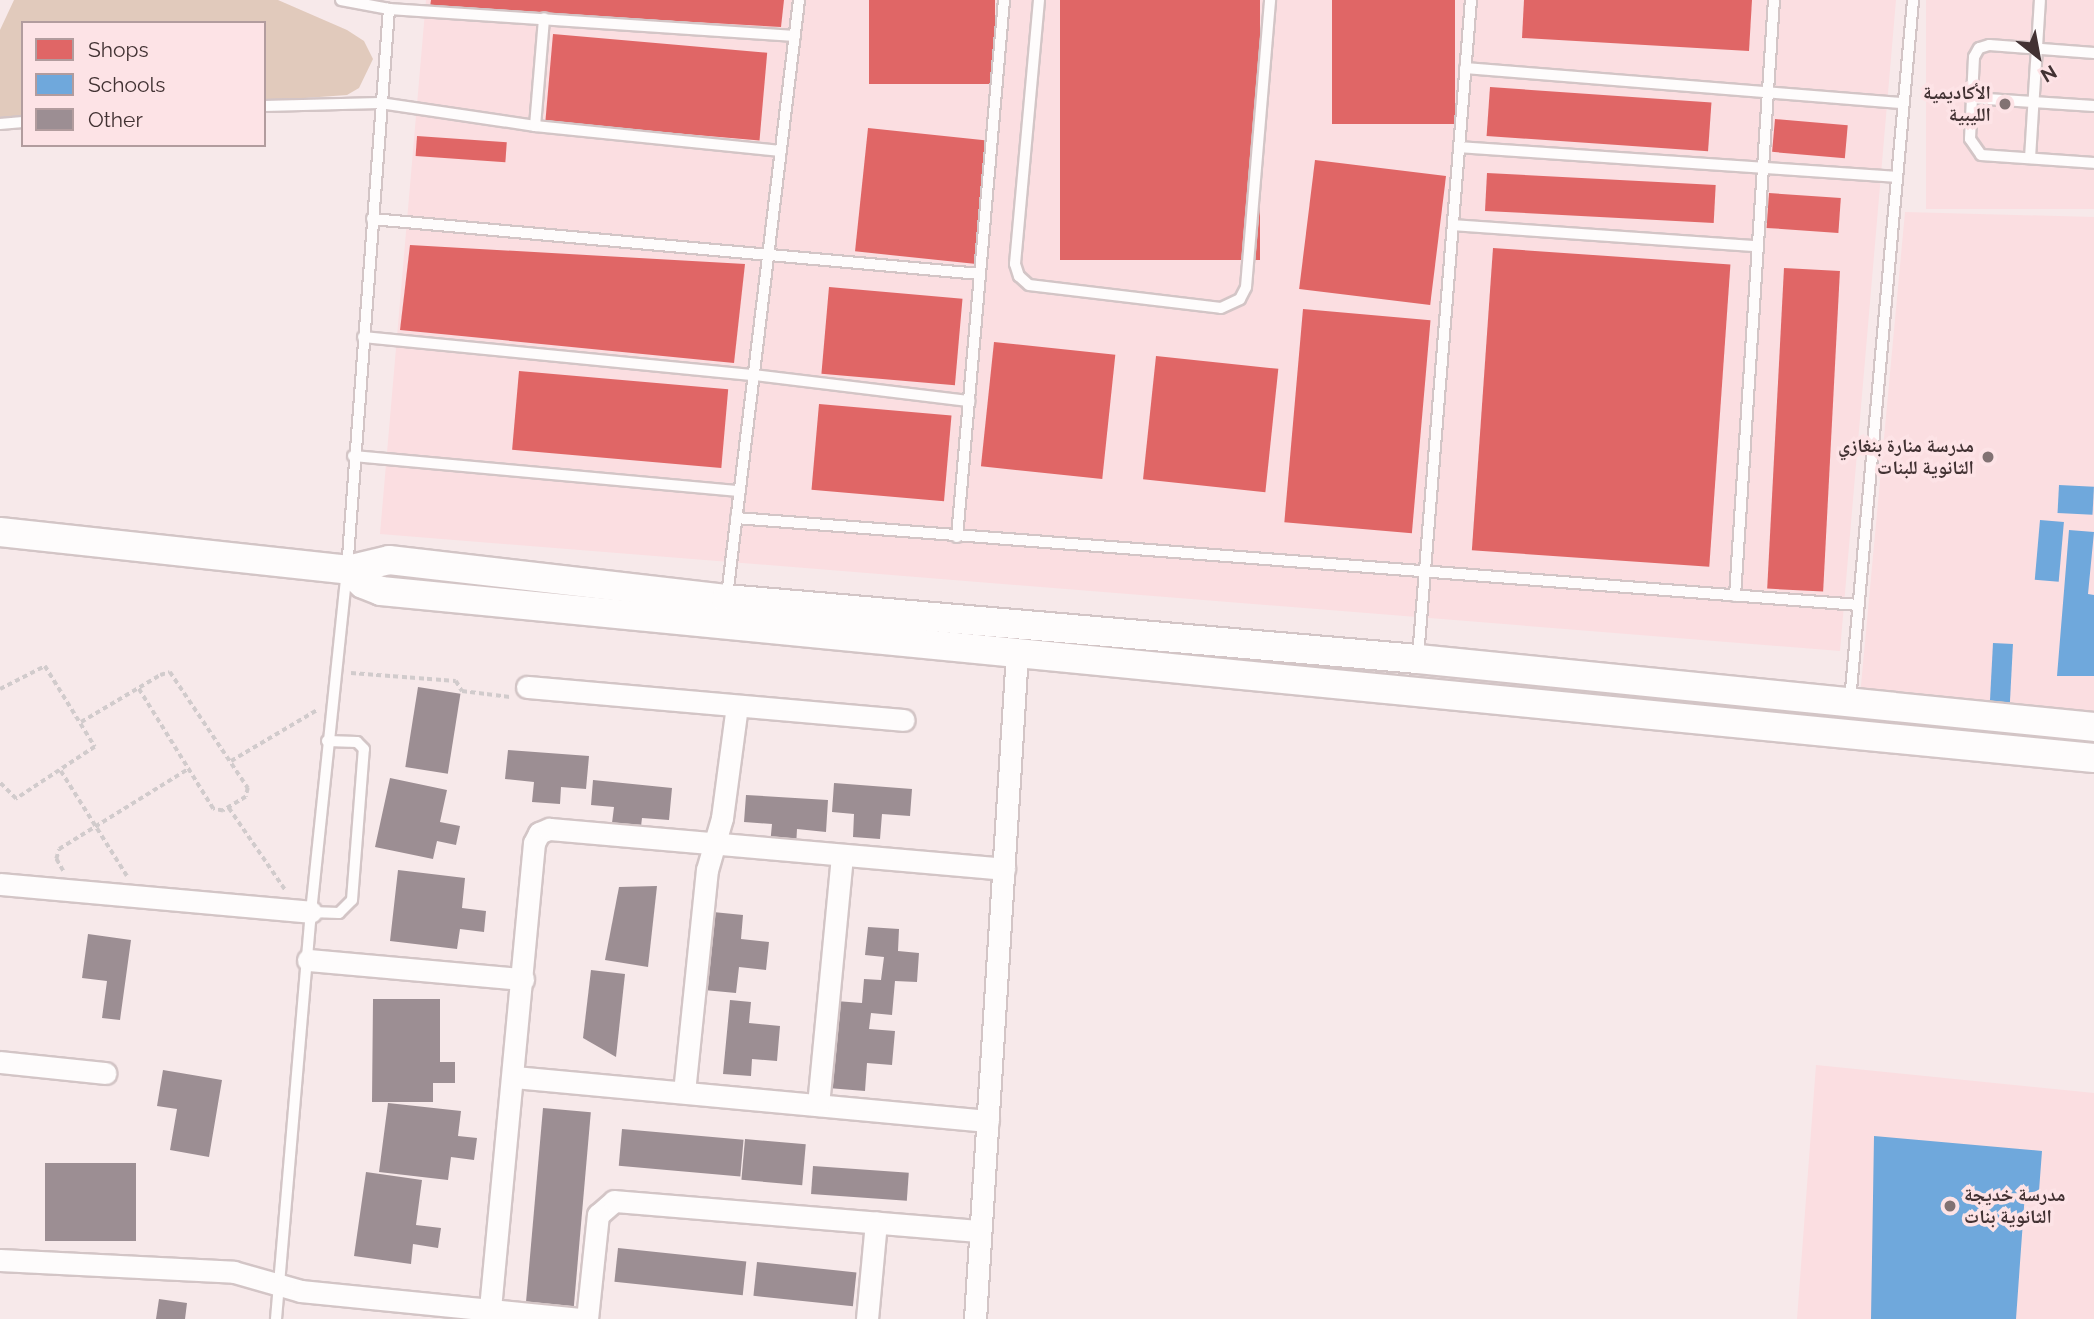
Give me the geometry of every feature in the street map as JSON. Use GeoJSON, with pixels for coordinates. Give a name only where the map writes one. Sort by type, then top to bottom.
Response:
{"type":"FeatureCollection","features":[{"type":"Feature","properties":{"kind":"main road"},"geometry":{"type":"LineString","coordinates":[[0,532],[347,570],[389,560],[726,599],[1418,659],[2094,727]]}},
{"type":"Feature","properties":{"kind":"main road"},"geometry":{"type":"LineString","coordinates":[[347,570],[363,584],[381,591],[2094,758]]}},
{"type":"Feature","properties":{"kind":"street"},"geometry":{"type":"LineString","coordinates":[[975,1319],[1017,653]]}},
{"type":"Feature","properties":{"kind":"street"},"geometry":{"type":"LineString","coordinates":[[527,687],[904,720]]}},
{"type":"Feature","properties":{"kind":"street"},"geometry":{"type":"LineString","coordinates":[[684,1092],[707,870],[714,846],[737,705]]}},
{"type":"Feature","properties":{"kind":"street"},"geometry":{"type":"LineString","coordinates":[[489,1314],[514,1077],[534,843],[544,830],[1004,869]]}},
{"type":"Feature","properties":{"kind":"street"},"geometry":{"type":"LineString","coordinates":[[818,1105],[842,856]]}},
{"type":"Feature","properties":{"kind":"street"},"geometry":{"type":"LineString","coordinates":[[0,884],[305,911]]}},
{"type":"Feature","properties":{"kind":"street"},"geometry":{"type":"LineString","coordinates":[[308,960],[523,979]]}},
{"type":"Feature","properties":{"kind":"street"},"geometry":{"type":"LineString","coordinates":[[0,1062],[105,1073]]}},
{"type":"Feature","properties":{"kind":"street"},"geometry":{"type":"LineString","coordinates":[[514,1077],[988,1121]]}},
{"type":"Feature","properties":{"kind":"street"},"geometry":{"type":"LineString","coordinates":[[587,1319],[598,1215],[614,1201],[980,1231]]}},
{"type":"Feature","properties":{"kind":"street"},"geometry":{"type":"LineString","coordinates":[[867,1319],[876,1222]]}},
{"type":"Feature","properties":{"kind":"street"},"geometry":{"type":"LineString","coordinates":[[0,1260],[234,1272],[279,1286],[489,1314],[580,1319]]}},
{"type":"Feature","properties":{"kind":"lane"},"geometry":{"type":"LineString","coordinates":[[341,0],[795,36]]}},
{"type":"Feature","properties":{"kind":"lane"},"geometry":{"type":"LineString","coordinates":[[726,599],[799,0]]}},
{"type":"Feature","properties":{"kind":"lane"},"geometry":{"type":"LineString","coordinates":[[957,537],[1004,0]]}},
{"type":"Feature","properties":{"kind":"lane"},"geometry":{"type":"LineString","coordinates":[[1039,0],[1015,264],[1019,276],[1029,285],[1221,308],[1240,299],[1246,287],[1269,0]]}},
{"type":"Feature","properties":{"kind":"lane"},"geometry":{"type":"LineString","coordinates":[[1418,659],[1471,0]]}},
{"type":"Feature","properties":{"kind":"lane"},"geometry":{"type":"LineString","coordinates":[[1735,596],[1760,168],[1774,0]]}},
{"type":"Feature","properties":{"kind":"lane"},"geometry":{"type":"LineString","coordinates":[[1850,704],[1913,0]]}},
{"type":"Feature","properties":{"kind":"lane"},"geometry":{"type":"LineString","coordinates":[[2030,158],[2040,0]]}},
{"type":"Feature","properties":{"kind":"lane"},"geometry":{"type":"LineString","coordinates":[[275,1319],[308,960],[305,911],[347,570],[380,103],[396,6]]}},
{"type":"Feature","properties":{"kind":"lane"},"geometry":{"type":"LineString","coordinates":[[535,126],[544,18]]}},
{"type":"Feature","properties":{"kind":"lane"},"geometry":{"type":"LineString","coordinates":[[2094,53],[1989,45],[1979,48],[1974,57],[1970,139],[1976,152],[2094,163]]}},
{"type":"Feature","properties":{"kind":"lane"},"geometry":{"type":"LineString","coordinates":[[1465,68],[1767,89],[1904,103]]}},
{"type":"Feature","properties":{"kind":"lane"},"geometry":{"type":"LineString","coordinates":[[1972,97],[2094,106]]}},
{"type":"Feature","properties":{"kind":"lane"},"geometry":{"type":"LineString","coordinates":[[266,106],[380,103],[535,126],[781,151]]}},
{"type":"Feature","properties":{"kind":"lane"},"geometry":{"type":"LineString","coordinates":[[0,124],[21,122]]}},
{"type":"Feature","properties":{"kind":"lane"},"geometry":{"type":"LineString","coordinates":[[1459,147],[1898,177]]}},
{"type":"Feature","properties":{"kind":"lane"},"geometry":{"type":"LineString","coordinates":[[372,219],[769,251],[980,274]]}},
{"type":"Feature","properties":{"kind":"lane"},"geometry":{"type":"LineString","coordinates":[[1453,225],[1755,246]]}},
{"type":"Feature","properties":{"kind":"lane"},"geometry":{"type":"LineString","coordinates":[[363,337],[754,375],[969,401]]}},
{"type":"Feature","properties":{"kind":"lane"},"geometry":{"type":"LineString","coordinates":[[353,456],[740,491]]}},
{"type":"Feature","properties":{"kind":"lane"},"geometry":{"type":"LineString","coordinates":[[736,518],[1425,574],[1859,605]]}},
{"type":"Feature","properties":{"kind":"lane"},"geometry":{"type":"LineString","coordinates":[[305,911],[339,913],[352,900],[364,748],[357,742],[327,741]]}},
{"type":"Feature","properties":{"kind":"path"},"geometry":{"type":"LineString","coordinates":[[0,690],[45,666],[81,722],[94,750],[16,799],[0,783]]}},
{"type":"Feature","properties":{"kind":"path"},"geometry":{"type":"LineString","coordinates":[[81,722],[138,688],[165,672],[174,674],[249,791],[229,808],[213,809],[138,688]]}},
{"type":"Feature","properties":{"kind":"path"},"geometry":{"type":"LineString","coordinates":[[335,672],[456,681],[462,691],[509,698],[527,687]]}},
{"type":"Feature","properties":{"kind":"path"},"geometry":{"type":"LineString","coordinates":[[231,761],[331,702]]}},
{"type":"Feature","properties":{"kind":"path"},"geometry":{"type":"LineString","coordinates":[[74,891],[56,852],[188,769]]}},
{"type":"Feature","properties":{"kind":"path"},"geometry":{"type":"LineString","coordinates":[[61,771],[140,897]]}},
{"type":"Feature","properties":{"kind":"path"},"geometry":{"type":"LineString","coordinates":[[229,808],[305,911]]}},
{"type":"Feature","properties":{"kind":"shaded area"},"geometry":{"type":"Polygon","coordinates":[[[14,0],[278,0],[347,30],[364,41],[373,59],[359,88],[347,95],[266,101],[266,21],[21,21],[21,119],[0,120],[0,30],[14,0]]]}},
{"type":"Feature","properties":{"kind":"shaded area"},"geometry":{"type":"Polygon","coordinates":[[[426,0],[1896,0],[1840,651],[380,534],[426,0]]]}},
{"type":"Feature","properties":{"kind":"shaded area","name":"الأكاديمية الليبية"},"geometry":{"type":"Polygon","coordinates":[[[1926,0],[2094,0],[2094,209],[1926,209],[1926,0]]]}},
{"type":"Feature","properties":{"kind":"shaded area","name":"مدرسة منارة بنغازي الثانوية للبنات"},"geometry":{"type":"Polygon","coordinates":[[[1905,212],[2094,217],[2094,718],[1860,696],[1905,212]]]}},
{"type":"Feature","properties":{"kind":"shaded area","name":"مدرسة خديجة الثانوية بنات"},"geometry":{"type":"Polygon","coordinates":[[[1816,1065],[2094,1093],[2094,1319],[1797,1319],[1816,1065]]]}},
{"type":"Feature","properties":{"kind":"building: Shops"},"geometry":{"type":"Polygon","coordinates":[[[431,0],[784,0],[781,27],[430,7],[431,0]]]}},
{"type":"Feature","properties":{"kind":"building: Shops"},"geometry":{"type":"Polygon","coordinates":[[[869,0],[995,0],[995,84],[869,84],[869,0]]]}},
{"type":"Feature","properties":{"kind":"building: Shops"},"geometry":{"type":"Polygon","coordinates":[[[1060,0],[1260,0],[1260,260],[1060,260],[1060,0]]]}},
{"type":"Feature","properties":{"kind":"building: Shops"},"geometry":{"type":"Polygon","coordinates":[[[1332,0],[1455,0],[1455,124],[1332,124],[1332,0]]]}},
{"type":"Feature","properties":{"kind":"building: Shops"},"geometry":{"type":"Polygon","coordinates":[[[1524,0],[1752,0],[1749,51],[1522,38],[1524,0]]]}},
{"type":"Feature","properties":{"kind":"building: Shops"},"geometry":{"type":"Polygon","coordinates":[[[553,34],[767,53],[760,140],[545,122],[553,34]]]}},
{"type":"Feature","properties":{"kind":"building: Shops"},"geometry":{"type":"Polygon","coordinates":[[[1490,87],[1711,102],[1708,151],[1487,136],[1490,87]]]}},
{"type":"Feature","properties":{"kind":"building: Shops"},"geometry":{"type":"Polygon","coordinates":[[[1775,119],[1848,125],[1845,158],[1772,152],[1775,119]]]}},
{"type":"Feature","properties":{"kind":"building: Shops"},"geometry":{"type":"Polygon","coordinates":[[[868,128],[989,141],[976,264],[855,251],[868,128]]]}},
{"type":"Feature","properties":{"kind":"building: Shops"},"geometry":{"type":"Polygon","coordinates":[[[417,136],[507,142],[505,162],[416,156],[417,136]]]}},
{"type":"Feature","properties":{"kind":"building: Shops"},"geometry":{"type":"Polygon","coordinates":[[[1315,160],[1446,176],[1430,305],[1299,289],[1315,160]]]}},
{"type":"Feature","properties":{"kind":"building: Shops"},"geometry":{"type":"Polygon","coordinates":[[[1487,173],[1716,185],[1714,223],[1485,211],[1487,173]]]}},
{"type":"Feature","properties":{"kind":"building: Shops"},"geometry":{"type":"Polygon","coordinates":[[[1769,193],[1841,198],[1838,233],[1767,228],[1769,193]]]}},
{"type":"Feature","properties":{"kind":"building: Shops"},"geometry":{"type":"Polygon","coordinates":[[[410,245],[745,264],[734,363],[400,330],[410,245]]]}},
{"type":"Feature","properties":{"kind":"building: Shops"},"geometry":{"type":"Polygon","coordinates":[[[1493,248],[1730,265],[1709,567],[1472,550],[1493,248]]]}},
{"type":"Feature","properties":{"kind":"building: Shops"},"geometry":{"type":"Polygon","coordinates":[[[1784,268],[1840,271],[1823,591],[1767,589],[1784,268]]]}},
{"type":"Feature","properties":{"kind":"building: Shops"},"geometry":{"type":"Polygon","coordinates":[[[829,287],[962,299],[955,385],[821,374],[829,287]]]}},
{"type":"Feature","properties":{"kind":"building: Shops"},"geometry":{"type":"Polygon","coordinates":[[[1303,309],[1431,320],[1412,533],[1284,522],[1303,309]]]}},
{"type":"Feature","properties":{"kind":"building: Shops"},"geometry":{"type":"Polygon","coordinates":[[[994,342],[1115,355],[1102,479],[981,466],[994,342]]]}},
{"type":"Feature","properties":{"kind":"building: Shops"},"geometry":{"type":"Polygon","coordinates":[[[1156,356],[1278,369],[1265,492],[1143,479],[1156,356]]]}},
{"type":"Feature","properties":{"kind":"building: Shops"},"geometry":{"type":"Polygon","coordinates":[[[519,371],[728,389],[721,468],[512,450],[519,371]]]}},
{"type":"Feature","properties":{"kind":"building: Shops"},"geometry":{"type":"Polygon","coordinates":[[[819,404],[951,416],[944,501],[812,490],[819,404]]]}},
{"type":"Feature","properties":{"kind":"building: Schools"},"geometry":{"type":"Polygon","coordinates":[[[2059,485],[2094,487],[2092,515],[2058,513],[2059,485]]]}},
{"type":"Feature","properties":{"kind":"building: Schools"},"geometry":{"type":"Polygon","coordinates":[[[2040,520],[2064,522],[2059,582],[2035,580],[2040,520]]]}},
{"type":"Feature","properties":{"kind":"building: Schools"},"geometry":{"type":"Polygon","coordinates":[[[2069,530],[2094,532],[2088,594],[2094,595],[2094,676],[2057,676],[2069,530]]]}},
{"type":"Feature","properties":{"kind":"building: Schools"},"geometry":{"type":"Polygon","coordinates":[[[1993,643],[2013,644],[2010,709],[1990,708],[1993,643]]]}},
{"type":"Feature","properties":{"kind":"building: Schools"},"geometry":{"type":"Polygon","coordinates":[[[1874,1136],[2042,1151],[2039,1191],[2025,1193],[2016,1319],[1871,1319],[1874,1136]]]}},
{"type":"Feature","properties":{"kind":"building: Other"},"geometry":{"type":"Polygon","coordinates":[[[418,687],[460,694],[448,774],[405,767],[418,687]]]}},
{"type":"Feature","properties":{"kind":"building: Other"},"geometry":{"type":"Polygon","coordinates":[[[508,750],[589,756],[586,789],[561,787],[560,804],[532,802],[534,782],[505,779],[508,750]]]}},
{"type":"Feature","properties":{"kind":"building: Other"},"geometry":{"type":"Polygon","coordinates":[[[390,778],[447,790],[440,822],[460,826],[456,845],[437,841],[433,859],[375,847],[390,778]]]}},
{"type":"Feature","properties":{"kind":"building: Other"},"geometry":{"type":"Polygon","coordinates":[[[593,780],[672,788],[669,820],[642,818],[640,835],[611,831],[614,807],[591,805],[593,780]]]}},
{"type":"Feature","properties":{"kind":"building: Other"},"geometry":{"type":"Polygon","coordinates":[[[834,783],[912,789],[910,816],[882,814],[880,839],[853,837],[854,814],[832,812],[834,783]]]}},
{"type":"Feature","properties":{"kind":"building: Other"},"geometry":{"type":"Polygon","coordinates":[[[746,795],[828,800],[826,832],[797,829],[796,847],[770,845],[772,824],[744,822],[746,795]]]}},
{"type":"Feature","properties":{"kind":"building: Other"},"geometry":{"type":"Polygon","coordinates":[[[398,870],[465,878],[462,908],[486,911],[484,932],[460,929],[457,949],[390,941],[398,870]]]}},
{"type":"Feature","properties":{"kind":"building: Other"},"geometry":{"type":"Polygon","coordinates":[[[657,886],[648,967],[605,960],[619,887],[657,886]]]}},
{"type":"Feature","properties":{"kind":"building: Other"},"geometry":{"type":"Polygon","coordinates":[[[713,912],[743,915],[741,939],[769,942],[766,970],[739,967],[736,993],[704,990],[713,912]]]}},
{"type":"Feature","properties":{"kind":"building: Other"},"geometry":{"type":"Polygon","coordinates":[[[868,927],[899,929],[898,951],[919,953],[917,982],[895,981],[892,1015],[871,1013],[869,1029],[895,1031],[892,1065],[867,1063],[865,1091],[828,1088],[836,1001],[862,1003],[864,979],[881,980],[884,957],[865,955],[868,927]]]}},
{"type":"Feature","properties":{"kind":"building: Other"},"geometry":{"type":"Polygon","coordinates":[[[88,934],[131,940],[120,1020],[102,1018],[107,981],[82,978],[88,934]]]}},
{"type":"Feature","properties":{"kind":"building: Other"},"geometry":{"type":"Polygon","coordinates":[[[591,970],[625,974],[616,1057],[583,1038],[591,970]]]}},
{"type":"Feature","properties":{"kind":"building: Other"},"geometry":{"type":"Polygon","coordinates":[[[373,999],[440,999],[440,1062],[455,1062],[455,1083],[433,1083],[433,1102],[372,1102],[373,999]]]}},
{"type":"Feature","properties":{"kind":"building: Other"},"geometry":{"type":"Polygon","coordinates":[[[730,1000],[751,1002],[749,1023],[780,1026],[777,1061],[752,1059],[751,1076],[723,1074],[730,1000]]]}},
{"type":"Feature","properties":{"kind":"building: Other"},"geometry":{"type":"Polygon","coordinates":[[[163,1070],[222,1080],[209,1157],[170,1150],[177,1109],[157,1106],[163,1070]]]}},
{"type":"Feature","properties":{"kind":"building: Other"},"geometry":{"type":"Polygon","coordinates":[[[388,1103],[461,1111],[458,1136],[477,1138],[474,1160],[451,1157],[448,1180],[379,1172],[388,1103]]]}},
{"type":"Feature","properties":{"kind":"building: Other"},"geometry":{"type":"Polygon","coordinates":[[[543,1108],[591,1112],[574,1306],[526,1302],[543,1108]]]}},
{"type":"Feature","properties":{"kind":"building: Other"},"geometry":{"type":"Polygon","coordinates":[[[622,1129],[744,1140],[740,1176],[619,1166],[622,1129]]]}},
{"type":"Feature","properties":{"kind":"building: Other"},"geometry":{"type":"Polygon","coordinates":[[[745,1139],[806,1144],[802,1185],[741,1180],[745,1139]]]}},
{"type":"Feature","properties":{"kind":"building: Other"},"geometry":{"type":"Polygon","coordinates":[[[45,1163],[136,1163],[136,1241],[45,1241],[45,1163]]]}},
{"type":"Feature","properties":{"kind":"building: Other"},"geometry":{"type":"Polygon","coordinates":[[[813,1166],[909,1173],[907,1201],[811,1194],[813,1166]]]}},
{"type":"Feature","properties":{"kind":"building: Other"},"geometry":{"type":"Polygon","coordinates":[[[366,1172],[422,1180],[416,1225],[441,1228],[438,1248],[413,1244],[411,1264],[354,1256],[366,1172]]]}},
{"type":"Feature","properties":{"kind":"building: Other"},"geometry":{"type":"Polygon","coordinates":[[[618,1248],[746,1261],[743,1295],[614,1282],[618,1248]]]}},
{"type":"Feature","properties":{"kind":"building: Other"},"geometry":{"type":"Polygon","coordinates":[[[757,1262],[856,1272],[853,1306],[753,1296],[757,1262]]]}},
{"type":"Feature","properties":{"kind":"building: Other"},"geometry":{"type":"Polygon","coordinates":[[[159,1299],[187,1303],[185,1319],[156,1319],[159,1299]]]}},
{"type":"Feature","properties":{"kind":"place","name":"الأكاديمية الليبية"},"geometry":{"type":"Point","coordinates":[2005,104]}},
{"type":"Feature","properties":{"kind":"place","name":"مدرسة منارة بنغازي الثانوية للبنات"},"geometry":{"type":"Point","coordinates":[1988,457]}},
{"type":"Feature","properties":{"kind":"place","name":"مدرسة خديجة الثانوية بنات"},"geometry":{"type":"Point","coordinates":[1950,1206]}}]}
